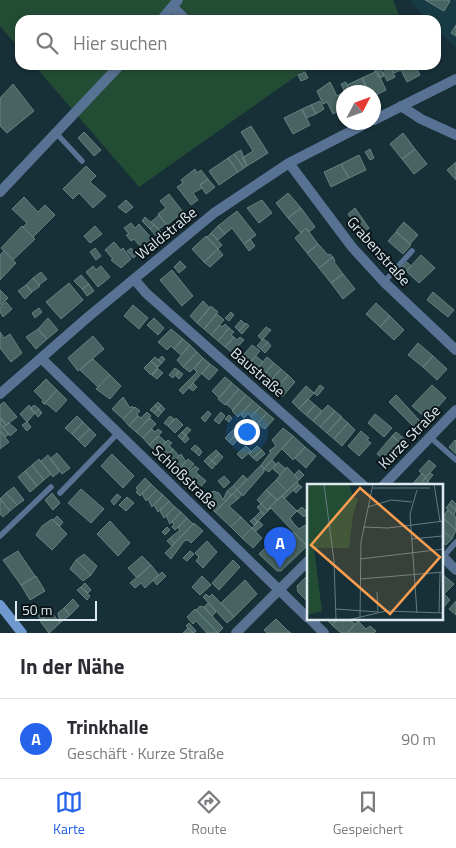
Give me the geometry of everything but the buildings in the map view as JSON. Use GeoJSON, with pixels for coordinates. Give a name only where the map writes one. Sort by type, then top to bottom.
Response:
{"type":"FeatureCollection","features":[{"type":"Feature","properties":{"kind":"main road"},"geometry":{"type":"LineString","coordinates":[[0,605],[22,633]]}},
{"type":"Feature","properties":{"kind":"street"},"geometry":{"type":"LineString","coordinates":[[165,15],[175,4],[183,15]]}},
{"type":"Feature","properties":{"kind":"street"},"geometry":{"type":"LineString","coordinates":[[0,192],[57,134],[115,70]]}},
{"type":"Feature","properties":{"kind":"street"},"geometry":{"type":"LineString","coordinates":[[381,116],[456,79]]}},
{"type":"Feature","properties":{"kind":"street"},"geometry":{"type":"LineString","coordinates":[[401,106],[409,113],[456,135]]}},
{"type":"Feature","properties":{"kind":"street","name":"Waldstraße"},"geometry":{"type":"LineString","coordinates":[[0,394],[214,213],[289,163],[353,130]]}},
{"type":"Feature","properties":{"kind":"street","name":"Grabenstraße"},"geometry":{"type":"LineString","coordinates":[[289,163],[352,247],[384,282],[456,350]]}},
{"type":"Feature","properties":{"kind":"street","name":"Baustraße"},"geometry":{"type":"LineString","coordinates":[[134,279],[146,293],[362,484]]}},
{"type":"Feature","properties":{"kind":"street","name":"Schloßstraße"},"geometry":{"type":"LineString","coordinates":[[41,358],[307,617]]}},
{"type":"Feature","properties":{"kind":"street","name":"Kurze Straße"},"geometry":{"type":"LineString","coordinates":[[385,484],[456,410]]}},
{"type":"Feature","properties":{"kind":"street"},"geometry":{"type":"LineString","coordinates":[[444,558],[456,570]]}},
{"type":"Feature","properties":{"kind":"street"},"geometry":{"type":"LineString","coordinates":[[236,633],[307,562]]}},
{"type":"Feature","properties":{"kind":"street","name":"Schloßstraße"},"geometry":{"type":"LineString","coordinates":[[310,620],[324,633]]}},
{"type":"Feature","properties":{"kind":"lane"},"geometry":{"type":"LineString","coordinates":[[57,134],[82,161]]}},
{"type":"Feature","properties":{"kind":"lane"},"geometry":{"type":"LineString","coordinates":[[384,282],[412,251]]}},
{"type":"Feature","properties":{"kind":"lane"},"geometry":{"type":"LineString","coordinates":[[60,493],[118,433]]}},
{"type":"Feature","properties":{"kind":"lane"},"geometry":{"type":"LineString","coordinates":[[431,438],[456,460]]}},
{"type":"Feature","properties":{"kind":"lane"},"geometry":{"type":"LineString","coordinates":[[0,536],[52,488]]}},
{"type":"Feature","properties":{"kind":"lane"},"geometry":{"type":"LineString","coordinates":[[444,556],[456,542]]}},
{"type":"Feature","properties":{"kind":"shaded area"},"geometry":{"type":"Polygon","coordinates":[[[410,0],[456,0],[456,47],[441,34],[441,15],[422,15],[410,0]]]}},
{"type":"Feature","properties":{"kind":"green space"},"geometry":{"type":"Polygon","coordinates":[[[0,0],[393,0],[399,15],[15,15],[15,43],[0,26],[0,0]]]}},
{"type":"Feature","properties":{"kind":"green space"},"geometry":{"type":"Polygon","coordinates":[[[38,70],[307,70],[302,72],[139,187],[38,70]]]}},
{"type":"Feature","properties":{"kind":"place","name":"Trinkhalle"},"geometry":{"type":"Point","coordinates":[280,568]}}]}
